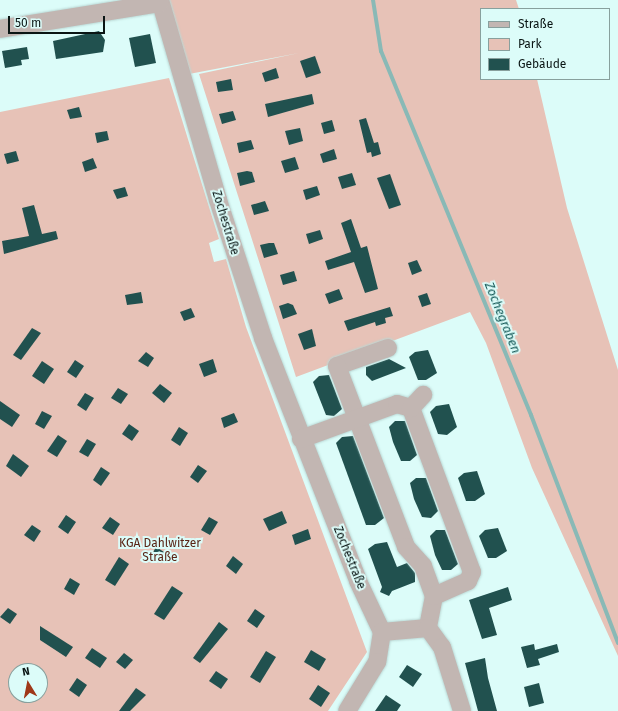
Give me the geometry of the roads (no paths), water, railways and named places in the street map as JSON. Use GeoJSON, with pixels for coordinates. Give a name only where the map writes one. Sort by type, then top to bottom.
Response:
{"type":"FeatureCollection","features":[{"type":"Feature","properties":{"kind":"street"},"geometry":{"type":"LineString","coordinates":[[0,29],[160,1]]}},
{"type":"Feature","properties":{"kind":"street","name":"Zochestraße"},"geometry":{"type":"LineString","coordinates":[[160,1],[228,233],[301,439],[382,632]]}},
{"type":"Feature","properties":{"kind":"street"},"geometry":{"type":"LineString","coordinates":[[388,348],[337,366],[406,547],[423,566],[434,596],[428,628],[442,647],[462,711]]}},
{"type":"Feature","properties":{"kind":"street"},"geometry":{"type":"LineString","coordinates":[[301,439],[397,404],[417,401],[472,572],[468,581],[434,596]]}},
{"type":"Feature","properties":{"kind":"street"},"geometry":{"type":"LineString","coordinates":[[347,711],[377,662],[382,632],[428,628]]}},
{"type":"Feature","properties":{"kind":"waterway","name":"Zochegraben"},"geometry":{"type":"LineString","coordinates":[[373,0],[381,51],[531,415],[618,643]]}},
{"type":"Feature","properties":{"kind":"park label","name":"KGA Dahlwitzer Straße"},"geometry":{"type":"Point","coordinates":[160,551]}}]}
